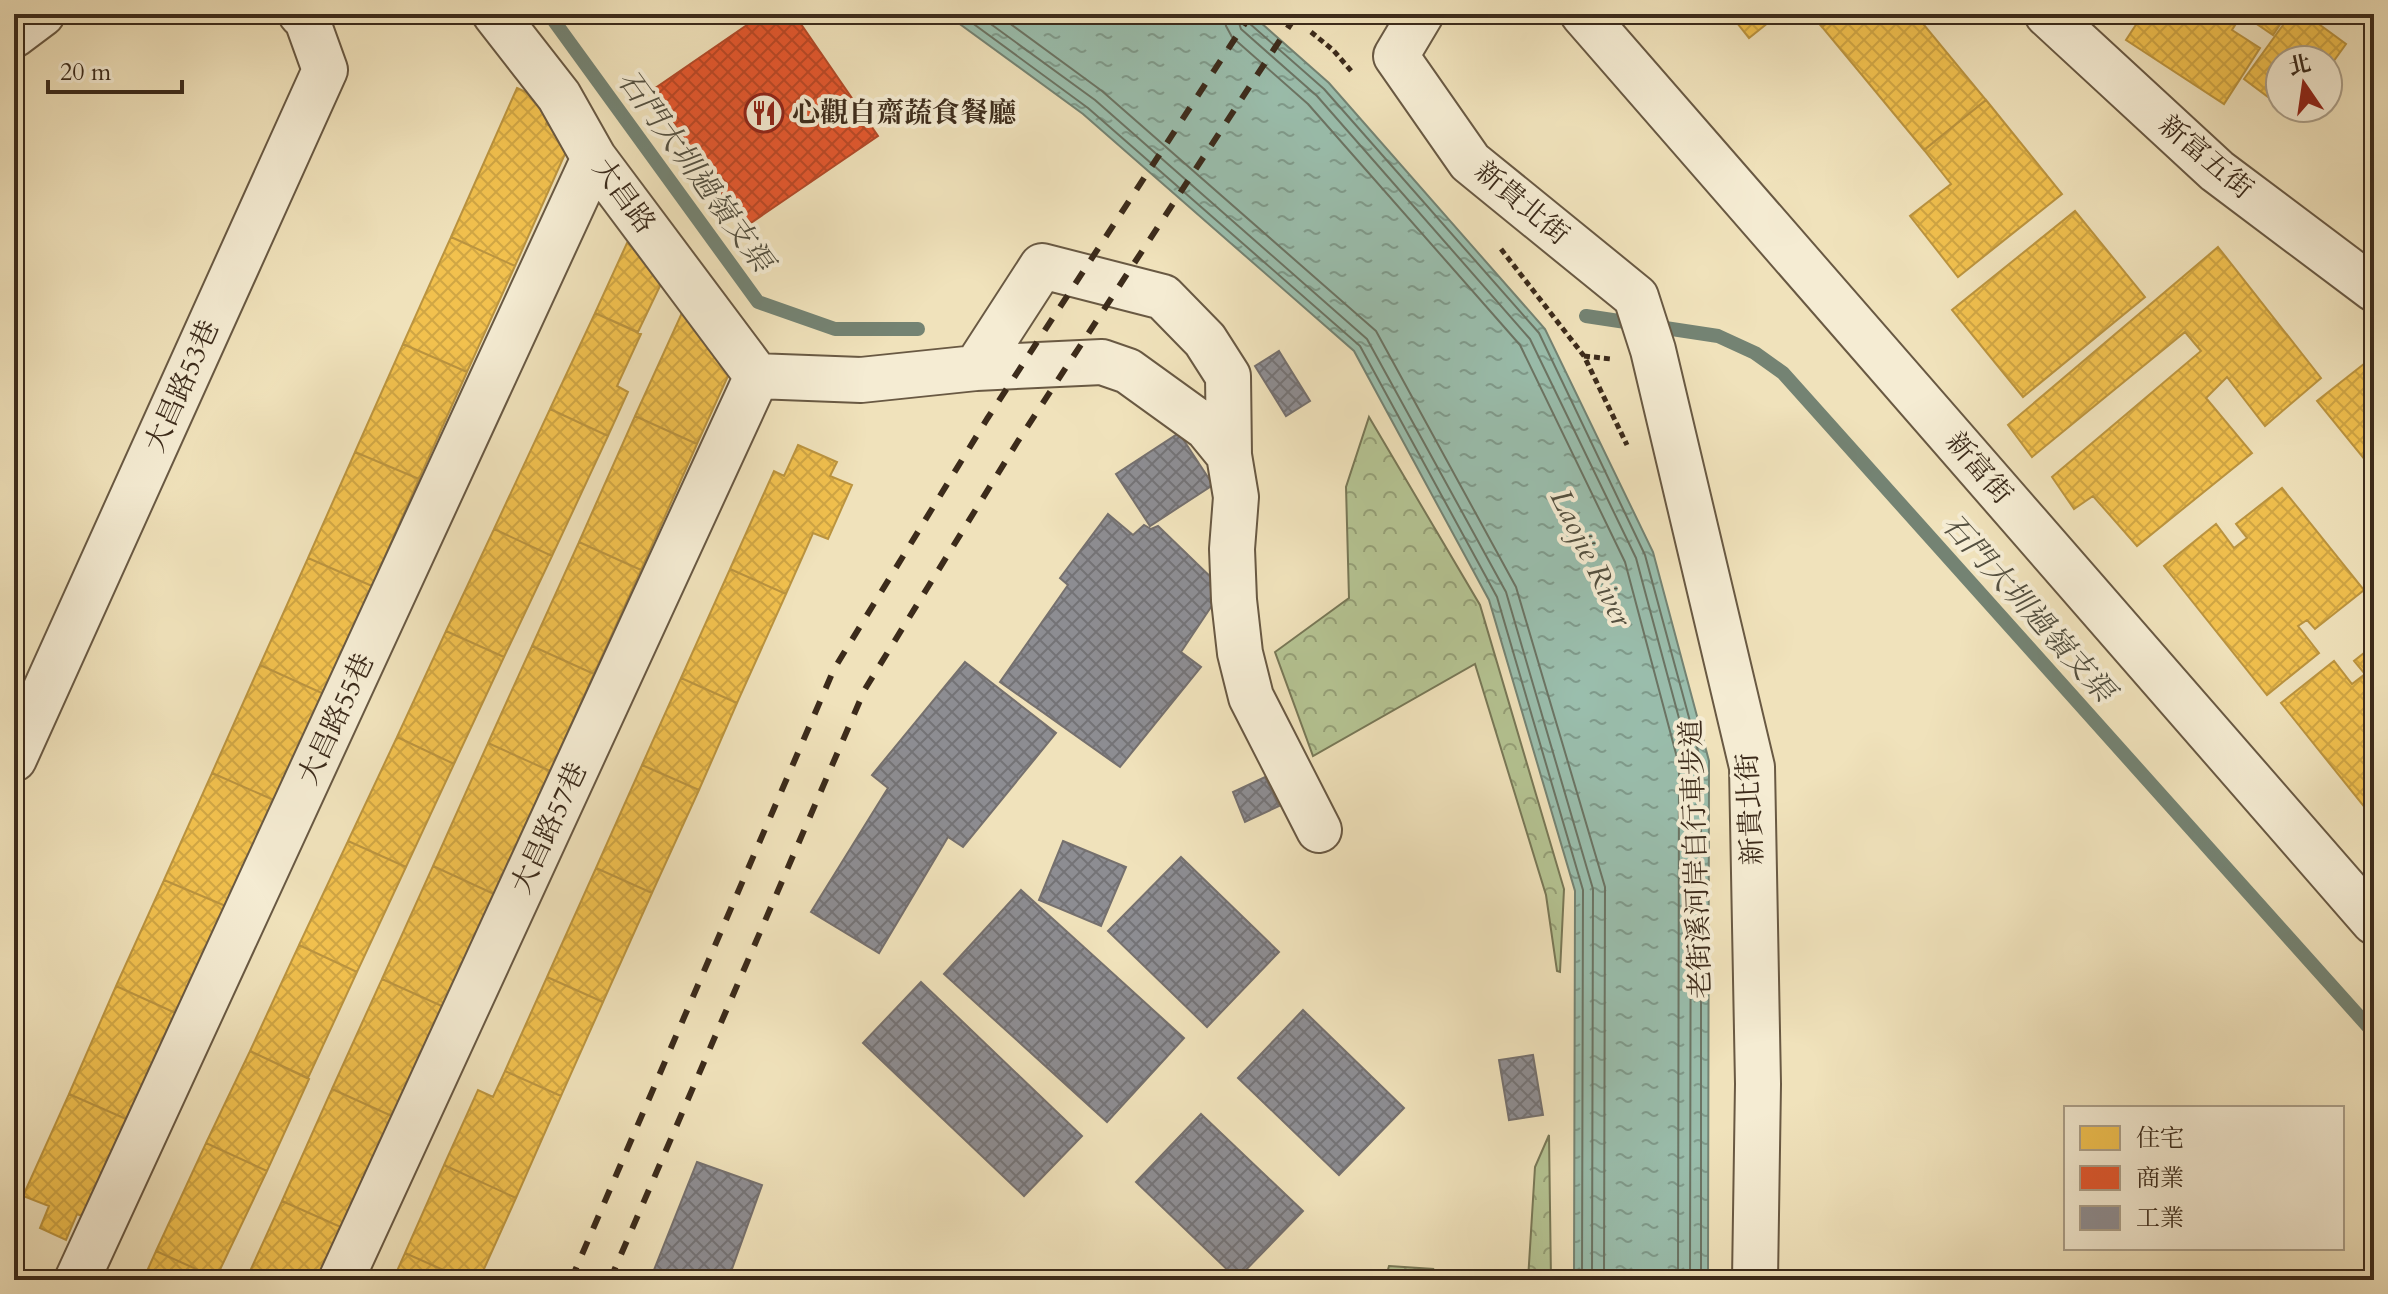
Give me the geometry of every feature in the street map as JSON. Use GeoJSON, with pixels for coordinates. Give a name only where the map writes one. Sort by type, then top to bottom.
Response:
{"type":"FeatureCollection","features":[{"type":"Feature","properties":{"kind":"street"},"geometry":{"type":"LineString","coordinates":[[14,35],[42,14]]}},
{"type":"Feature","properties":{"kind":"street","name":"大昌路53巷"},"geometry":{"type":"LineString","coordinates":[[14,759],[325,70],[307,20],[301,14]]}},
{"type":"Feature","properties":{"kind":"street","name":"大昌路"},"geometry":{"type":"LineString","coordinates":[[495,14],[559,96],[594,158],[757,376]]}},
{"type":"Feature","properties":{"kind":"street","name":"新貴北街"},"geometry":{"type":"LineString","coordinates":[[1421,14],[1396,56],[1470,162],[1636,297],[1653,350],[1752,767],[1758,1084],[1755,1280]]}},
{"type":"Feature","properties":{"kind":"street","name":"新富街"},"geometry":{"type":"LineString","coordinates":[[1583,14],[2374,922]]}},
{"type":"Feature","properties":{"kind":"street","name":"新富五街"},"geometry":{"type":"LineString","coordinates":[[2047,14],[2217,171],[2374,289]]}},
{"type":"Feature","properties":{"kind":"street","name":"大昌路55巷"},"geometry":{"type":"LineString","coordinates":[[77,1280],[594,158]]}},
{"type":"Feature","properties":{"kind":"street"},"geometry":{"type":"LineString","coordinates":[[976,368],[1042,266],[1163,297],[1205,340],[1228,376],[1229,455],[1236,497],[1232,549],[1234,600],[1240,653],[1251,697],[1319,830]]}},
{"type":"Feature","properties":{"kind":"street"},"geometry":{"type":"LineString","coordinates":[[757,376],[861,380],[976,368],[1102,362],[1128,371],[1207,428],[1229,455]]}},
{"type":"Feature","properties":{"kind":"street","name":"大昌路57巷"},"geometry":{"type":"LineString","coordinates":[[341,1280],[757,376]]}},
{"type":"Feature","properties":{"kind":"path"},"geometry":{"type":"LineString","coordinates":[[1311,32],[1333,50],[1353,74]]}},
{"type":"Feature","properties":{"kind":"path"},"geometry":{"type":"LineString","coordinates":[[1500,247],[1584,356],[1631,453]]}},
{"type":"Feature","properties":{"kind":"green space"},"geometry":{"type":"Polygon","coordinates":[[[1369,417],[1480,605],[1564,889],[1560,972],[1557,971],[1546,895],[1475,664],[1313,756],[1275,652],[1349,598],[1346,487],[1369,417]]]}},
{"type":"Feature","properties":{"kind":"green space"},"geometry":{"type":"Polygon","coordinates":[[[1549,1135],[1551,1280],[1528,1280],[1535,1167],[1549,1135]]]}},
{"type":"Feature","properties":{"kind":"green space"},"geometry":{"type":"Polygon","coordinates":[[[1389,1266],[1433,1269],[1429,1280],[1385,1280],[1389,1266]]]}},
{"type":"Feature","properties":{"kind":"water","name":"Laojie River"},"geometry":{"type":"Polygon","coordinates":[[[946,14],[1251,14],[1329,83],[1545,329],[1653,552],[1709,761],[1708,1280],[1574,1280],[1575,891],[1489,600],[1354,351],[1083,114],[946,14]]]}},
{"type":"Feature","properties":{"kind":"building: 住宅"},"geometry":{"type":"Polygon","coordinates":[[[1730,14],[1779,14],[1749,38],[1730,14]]]}},
{"type":"Feature","properties":{"kind":"building: 住宅"},"geometry":{"type":"Polygon","coordinates":[[[1811,14],[1838,14],[1822,27],[1811,14]]]}},
{"type":"Feature","properties":{"kind":"building: 住宅"},"geometry":{"type":"Polygon","coordinates":[[[1838,14],[1915,14],[1986,100],[1924,150],[1822,27],[1838,14]]]}},
{"type":"Feature","properties":{"kind":"building: 住宅"},"geometry":{"type":"Polygon","coordinates":[[[2143,14],[2242,14],[2232,30],[2260,48],[2224,104],[2126,40],[2143,14]]]}},
{"type":"Feature","properties":{"kind":"building: 住宅"},"geometry":{"type":"Polygon","coordinates":[[[2242,14],[2287,14],[2273,35],[2242,14]]]}},
{"type":"Feature","properties":{"kind":"building: 住宅"},"geometry":{"type":"Polygon","coordinates":[[[2291,14],[2305,14],[2346,44],[2344,47],[2344,44],[2269,44],[2291,14]]]}},
{"type":"Feature","properties":{"kind":"building: 住宅"},"geometry":{"type":"Polygon","coordinates":[[[2264,51],[2264,94],[2244,79],[2264,51]]]}},
{"type":"Feature","properties":{"kind":"building: 住宅"},"geometry":{"type":"Polygon","coordinates":[[[517,88],[554,105],[546,124],[573,136],[515,266],[451,237],[517,88]]]}},
{"type":"Feature","properties":{"kind":"building: 住宅"},"geometry":{"type":"Polygon","coordinates":[[[1986,100],[2062,194],[1958,277],[1910,216],[1951,184],[1924,150],[1986,100]]]}},
{"type":"Feature","properties":{"kind":"building: 住宅"},"geometry":{"type":"Polygon","coordinates":[[[2075,211],[2145,297],[2023,397],[1952,310],[2075,211]]]}},
{"type":"Feature","properties":{"kind":"building: 住宅"},"geometry":{"type":"Polygon","coordinates":[[[451,237],[515,266],[467,372],[403,344],[451,237]]]}},
{"type":"Feature","properties":{"kind":"building: 住宅"},"geometry":{"type":"Polygon","coordinates":[[[627,243],[671,263],[638,332],[595,313],[627,243]]]}},
{"type":"Feature","properties":{"kind":"building: 住宅"},"geometry":{"type":"Polygon","coordinates":[[[2218,247],[2321,378],[2265,426],[2227,377],[2206,398],[2252,453],[2137,546],[2093,496],[2074,509],[2052,477],[2201,351],[2185,332],[2032,457],[2008,425],[2218,247]]]}},
{"type":"Feature","properties":{"kind":"building: 住宅"},"geometry":{"type":"Polygon","coordinates":[[[686,304],[743,343],[697,444],[635,416],[686,304]]]}},
{"type":"Feature","properties":{"kind":"building: 住宅"},"geometry":{"type":"Polygon","coordinates":[[[595,313],[641,334],[617,386],[628,392],[608,436],[550,409],[595,313]]]}},
{"type":"Feature","properties":{"kind":"building: 住宅"},"geometry":{"type":"Polygon","coordinates":[[[403,344],[467,372],[419,479],[355,452],[403,344]]]}},
{"type":"Feature","properties":{"kind":"building: 住宅"},"geometry":{"type":"Polygon","coordinates":[[[2374,356],[2374,471],[2317,401],[2374,356]]]}},
{"type":"Feature","properties":{"kind":"building: 住宅"},"geometry":{"type":"Polygon","coordinates":[[[550,409],[608,436],[552,556],[494,529],[550,409]]]}},
{"type":"Feature","properties":{"kind":"building: 住宅"},"geometry":{"type":"Polygon","coordinates":[[[635,416],[697,444],[641,570],[579,542],[635,416]]]}},
{"type":"Feature","properties":{"kind":"building: 住宅"},"geometry":{"type":"Polygon","coordinates":[[[798,445],[837,462],[830,476],[852,485],[828,539],[813,533],[786,594],[730,569],[774,471],[784,476],[798,445]]]}},
{"type":"Feature","properties":{"kind":"building: 住宅"},"geometry":{"type":"Polygon","coordinates":[[[355,452],[419,479],[372,586],[308,558],[355,452]]]}},
{"type":"Feature","properties":{"kind":"building: 住宅"},"geometry":{"type":"Polygon","coordinates":[[[2282,488],[2364,590],[2315,629],[2307,620],[2298,626],[2319,653],[2267,695],[2164,566],[2216,524],[2234,548],[2247,538],[2236,524],[2282,488]]]}},
{"type":"Feature","properties":{"kind":"building: 住宅"},"geometry":{"type":"Polygon","coordinates":[[[494,529],[552,556],[504,657],[446,631],[494,529]]]}},
{"type":"Feature","properties":{"kind":"building: 住宅"},"geometry":{"type":"Polygon","coordinates":[[[579,542],[641,570],[594,674],[532,646],[579,542]]]}},
{"type":"Feature","properties":{"kind":"building: 住宅"},"geometry":{"type":"Polygon","coordinates":[[[308,558],[372,586],[324,694],[260,665],[308,558]]]}},
{"type":"Feature","properties":{"kind":"building: 住宅"},"geometry":{"type":"Polygon","coordinates":[[[730,569],[786,594],[737,703],[681,678],[730,569]]]}},
{"type":"Feature","properties":{"kind":"building: 住宅"},"geometry":{"type":"Polygon","coordinates":[[[446,631],[504,657],[454,764],[397,737],[446,631]]]}},
{"type":"Feature","properties":{"kind":"building: 住宅"},"geometry":{"type":"Polygon","coordinates":[[[2374,645],[2374,819],[2281,703],[2334,661],[2352,684],[2365,674],[2354,661],[2374,645]]]}},
{"type":"Feature","properties":{"kind":"building: 住宅"},"geometry":{"type":"Polygon","coordinates":[[[532,646],[594,674],[550,771],[488,743],[532,646]]]}},
{"type":"Feature","properties":{"kind":"building: 住宅"},"geometry":{"type":"Polygon","coordinates":[[[260,665],[324,694],[276,801],[212,773],[260,665]]]}},
{"type":"Feature","properties":{"kind":"building: 住宅"},"geometry":{"type":"Polygon","coordinates":[[[681,678],[737,703],[699,790],[642,765],[681,678]]]}},
{"type":"Feature","properties":{"kind":"building: 住宅"},"geometry":{"type":"Polygon","coordinates":[[[397,737],[454,764],[406,867],[348,841],[397,737]]]}},
{"type":"Feature","properties":{"kind":"building: 住宅"},"geometry":{"type":"Polygon","coordinates":[[[488,743],[550,771],[494,894],[433,866],[488,743]]]}},
{"type":"Feature","properties":{"kind":"building: 住宅"},"geometry":{"type":"Polygon","coordinates":[[[642,765],[699,790],[652,893],[596,868],[642,765]]]}},
{"type":"Feature","properties":{"kind":"building: 住宅"},"geometry":{"type":"Polygon","coordinates":[[[212,773],[276,801],[228,907],[164,880],[212,773]]]}},
{"type":"Feature","properties":{"kind":"building: 住宅"},"geometry":{"type":"Polygon","coordinates":[[[348,841],[406,867],[357,972],[299,945],[348,841]]]}},
{"type":"Feature","properties":{"kind":"building: 住宅"},"geometry":{"type":"Polygon","coordinates":[[[433,866],[494,894],[444,1007],[382,979],[433,866]]]}},
{"type":"Feature","properties":{"kind":"building: 住宅"},"geometry":{"type":"Polygon","coordinates":[[[596,868],[652,893],[603,1002],[547,977],[596,868]]]}},
{"type":"Feature","properties":{"kind":"building: 住宅"},"geometry":{"type":"Polygon","coordinates":[[[164,880],[228,907],[180,1015],[116,986],[164,880]]]}},
{"type":"Feature","properties":{"kind":"building: 住宅"},"geometry":{"type":"Polygon","coordinates":[[[299,945],[357,972],[308,1078],[250,1051],[299,945]]]}},
{"type":"Feature","properties":{"kind":"building: 住宅"},"geometry":{"type":"Polygon","coordinates":[[[547,977],[603,1002],[561,1096],[505,1071],[547,977]]]}},
{"type":"Feature","properties":{"kind":"building: 住宅"},"geometry":{"type":"Polygon","coordinates":[[[382,979],[444,1007],[394,1117],[332,1089],[382,979]]]}},
{"type":"Feature","properties":{"kind":"building: 住宅"},"geometry":{"type":"Polygon","coordinates":[[[116,986],[180,1015],[133,1122],[69,1094],[116,986]]]}},
{"type":"Feature","properties":{"kind":"building: 住宅"},"geometry":{"type":"Polygon","coordinates":[[[250,1051],[309,1079],[267,1171],[206,1143],[250,1051]]]}},
{"type":"Feature","properties":{"kind":"building: 住宅"},"geometry":{"type":"Polygon","coordinates":[[[505,1071],[561,1096],[516,1198],[444,1165],[478,1090],[493,1097],[505,1071]]]}},
{"type":"Feature","properties":{"kind":"building: 住宅"},"geometry":{"type":"Polygon","coordinates":[[[332,1089],[394,1117],[343,1228],[282,1201],[332,1089]]]}},
{"type":"Feature","properties":{"kind":"building: 住宅"},"geometry":{"type":"Polygon","coordinates":[[[69,1094],[133,1122],[89,1219],[77,1214],[66,1240],[40,1228],[49,1206],[23,1196],[69,1094]]]}},
{"type":"Feature","properties":{"kind":"building: 住宅"},"geometry":{"type":"Polygon","coordinates":[[[206,1143],[267,1171],[216,1278],[156,1251],[206,1143]]]}},
{"type":"Feature","properties":{"kind":"building: 住宅"},"geometry":{"type":"Polygon","coordinates":[[[444,1165],[516,1198],[479,1280],[466,1280],[405,1253],[444,1165]]]}},
{"type":"Feature","properties":{"kind":"building: 住宅"},"geometry":{"type":"Polygon","coordinates":[[[282,1201],[343,1228],[320,1280],[246,1280],[282,1201]]]}},
{"type":"Feature","properties":{"kind":"building: 住宅"},"geometry":{"type":"Polygon","coordinates":[[[156,1251],[216,1278],[143,1280],[156,1251]]]}},
{"type":"Feature","properties":{"kind":"building: 住宅"},"geometry":{"type":"Polygon","coordinates":[[[405,1253],[466,1280],[393,1280],[405,1253]]]}},
{"type":"Feature","properties":{"kind":"building: 商業","name":"心觀自齋蔬食餐廳"},"geometry":{"type":"Polygon","coordinates":[[[763,14],[794,14],[878,136],[745,227],[651,91],[763,14]]]}},
{"type":"Feature","properties":{"kind":"building: 工業"},"geometry":{"type":"Polygon","coordinates":[[[1279,351],[1310,401],[1286,416],[1255,366],[1279,351]]]}},
{"type":"Feature","properties":{"kind":"building: 工業"},"geometry":{"type":"Polygon","coordinates":[[[1179,433],[1213,485],[1150,526],[1116,474],[1179,433]]]}},
{"type":"Feature","properties":{"kind":"building: 工業"},"geometry":{"type":"Polygon","coordinates":[[[1108,514],[1133,535],[1144,525],[1151,529],[1158,526],[1223,589],[1181,652],[1201,667],[1120,767],[1000,682],[1068,585],[1060,578],[1108,514]]]}},
{"type":"Feature","properties":{"kind":"building: 工業"},"geometry":{"type":"Polygon","coordinates":[[[965,662],[1056,733],[963,847],[948,837],[879,953],[811,912],[888,788],[872,775],[965,662]]]}},
{"type":"Feature","properties":{"kind":"building: 工業"},"geometry":{"type":"Polygon","coordinates":[[[1265,777],[1279,806],[1245,822],[1233,792],[1265,777]]]}},
{"type":"Feature","properties":{"kind":"building: 工業"},"geometry":{"type":"Polygon","coordinates":[[[1063,841],[1126,867],[1101,926],[1039,900],[1063,841]]]}},
{"type":"Feature","properties":{"kind":"building: 工業"},"geometry":{"type":"Polygon","coordinates":[[[1181,857],[1279,952],[1207,1027],[1108,931],[1181,857]]]}},
{"type":"Feature","properties":{"kind":"building: 工業"},"geometry":{"type":"Polygon","coordinates":[[[1021,890],[1184,1038],[1107,1122],[944,974],[1021,890]]]}},
{"type":"Feature","properties":{"kind":"building: 工業"},"geometry":{"type":"Polygon","coordinates":[[[921,982],[1082,1136],[1024,1196],[863,1043],[921,982]]]}},
{"type":"Feature","properties":{"kind":"building: 工業"},"geometry":{"type":"Polygon","coordinates":[[[1303,1010],[1404,1108],[1339,1175],[1238,1078],[1303,1010]]]}},
{"type":"Feature","properties":{"kind":"building: 工業"},"geometry":{"type":"Polygon","coordinates":[[[1533,1055],[1543,1115],[1509,1120],[1499,1060],[1533,1055]]]}},
{"type":"Feature","properties":{"kind":"building: 工業"},"geometry":{"type":"Polygon","coordinates":[[[1201,1114],[1303,1211],[1237,1279],[1136,1182],[1201,1114]]]}},
{"type":"Feature","properties":{"kind":"building: 工業"},"geometry":{"type":"Polygon","coordinates":[[[697,1162],[762,1185],[728,1280],[650,1280],[697,1162]]]}},
{"type":"Feature","properties":{"kind":"waterway","name":"石門大圳過嶺支渠"},"geometry":{"type":"LineString","coordinates":[[549,14],[758,302],[835,329],[918,329]]}},
{"type":"Feature","properties":{"kind":"waterway","name":"石門大圳過嶺支渠"},"geometry":{"type":"LineString","coordinates":[[1586,316],[1718,336],[1755,353],[1783,373],[2374,1033]]}},
{"type":"Feature","properties":{"kind":"railway"},"geometry":{"type":"LineString","coordinates":[[571,1280],[834,669],[987,419],[1251,14]]}},
{"type":"Feature","properties":{"kind":"railway"},"geometry":{"type":"LineString","coordinates":[[610,1280],[865,689],[1018,441],[1297,14]]}},
{"type":"Feature","properties":{"kind":"place","name":"心觀自齋蔬食餐廳"},"geometry":{"type":"Point","coordinates":[764,113]}}]}
